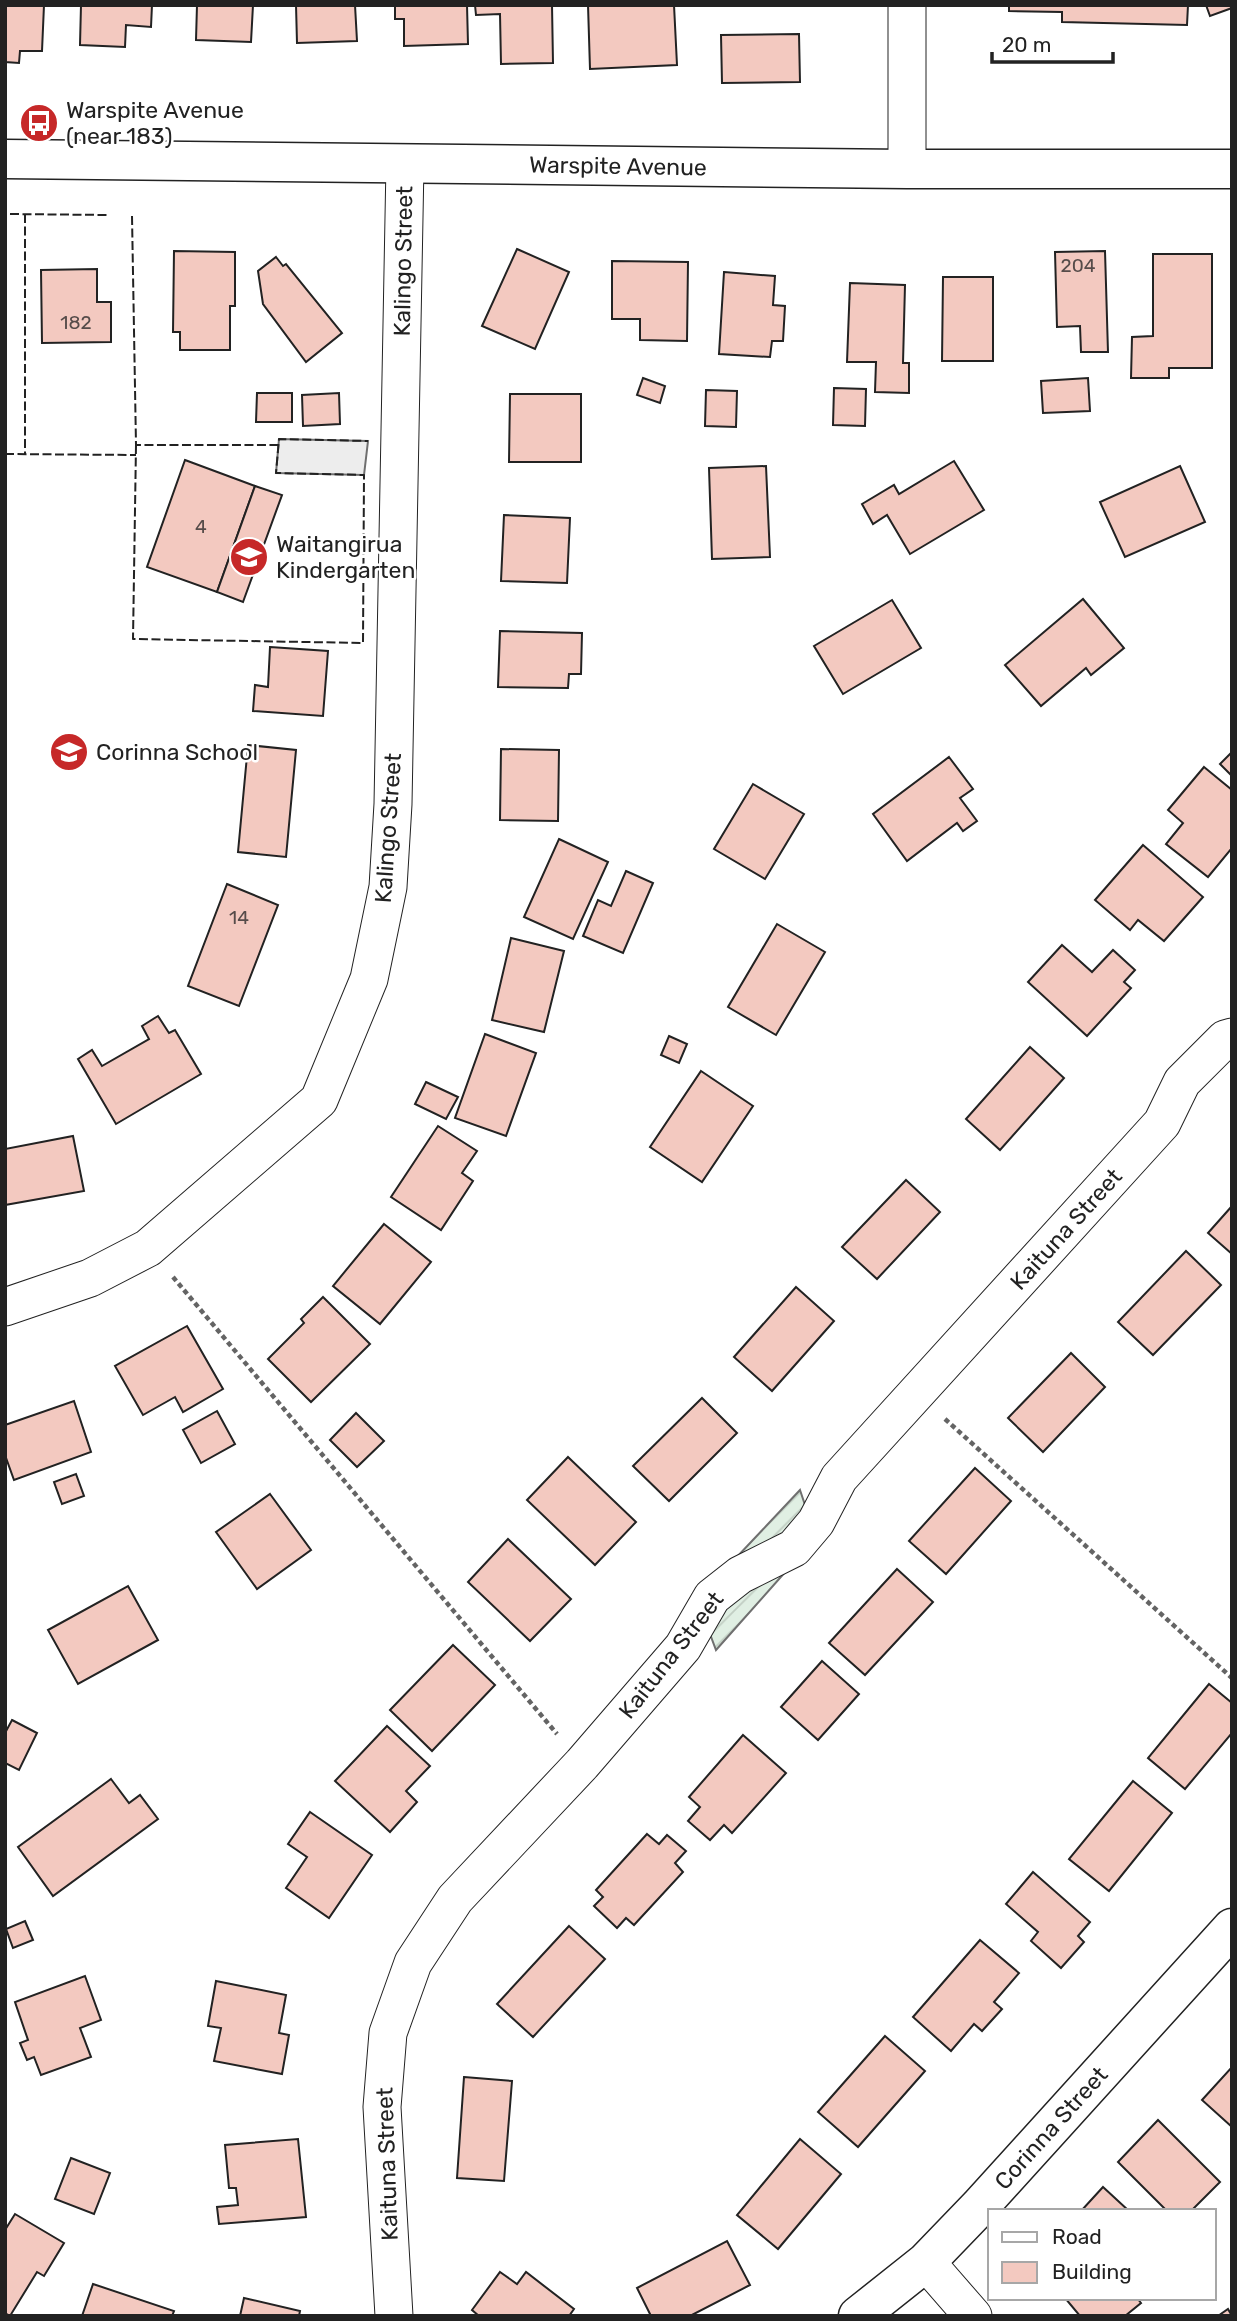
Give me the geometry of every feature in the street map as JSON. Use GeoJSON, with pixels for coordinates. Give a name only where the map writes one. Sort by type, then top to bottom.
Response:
{"type":"FeatureCollection","features":[{"type":"Feature","properties":{"kind":"main road","name":"Warspite Avenue"},"geometry":{"type":"LineString","coordinates":[[5,159],[907,169],[1232,169]]}},
{"type":"Feature","properties":{"kind":"main road","name":"Corinna Street"},"geometry":{"type":"LineString","coordinates":[[858,2316],[926,2262],[1232,1928]]}},
{"type":"Feature","properties":{"kind":"street"},"geometry":{"type":"LineString","coordinates":[[907,5],[907,169]]}},
{"type":"Feature","properties":{"kind":"street","name":"Kalingo Street"},"geometry":{"type":"LineString","coordinates":[[5,1307],[90,1278],[148,1248],[319,1100],[369,979],[388,887],[393,804],[405,163]]}},
{"type":"Feature","properties":{"kind":"street","name":"Kaituna Street"},"geometry":{"type":"LineString","coordinates":[[394,2316],[382,2107],[388,2033],[413,1963],[455,1899],[582,1764],[683,1647],[712,1597],[740,1575],[794,1548],[817,1522],[839,1478],[1162,1123],[1182,1082],[1225,1039],[1232,1037]]}},
{"type":"Feature","properties":{"kind":"street"},"geometry":{"type":"LineString","coordinates":[[926,2262],[973,2316]]}},
{"type":"Feature","properties":{"kind":"path"},"geometry":{"type":"LineString","coordinates":[[148,1248],[582,1764]]}},
{"type":"Feature","properties":{"kind":"path"},"geometry":{"type":"LineString","coordinates":[[916,1392],[1232,1678]]}},
{"type":"Feature","properties":{"kind":"green space"},"geometry":{"type":"Polygon","coordinates":[[[800,1490],[807,1511],[798,1527],[735,1559],[800,1490]]]}},
{"type":"Feature","properties":{"kind":"green space"},"geometry":{"type":"Polygon","coordinates":[[[787,1570],[716,1650],[710,1634],[721,1604],[787,1570]]]}},
{"type":"Feature","properties":{"kind":"shaded area"},"geometry":{"type":"Polygon","coordinates":[[[279,439],[368,441],[364,475],[276,473],[279,439]]]}},
{"type":"Feature","properties":{"kind":"building"},"geometry":{"type":"Polygon","coordinates":[[[5,5],[44,5],[42,51],[20,51],[19,63],[5,62],[5,5]]]}},
{"type":"Feature","properties":{"kind":"building"},"geometry":{"type":"Polygon","coordinates":[[[81,5],[152,5],[151,27],[126,25],[125,47],[80,45],[81,5]]]}},
{"type":"Feature","properties":{"kind":"building"},"geometry":{"type":"Polygon","coordinates":[[[197,5],[253,5],[251,42],[196,40],[197,5]]]}},
{"type":"Feature","properties":{"kind":"building"},"geometry":{"type":"Polygon","coordinates":[[[296,5],[355,5],[357,41],[297,43],[296,5]]]}},
{"type":"Feature","properties":{"kind":"building"},"geometry":{"type":"Polygon","coordinates":[[[395,5],[467,5],[468,44],[404,46],[404,19],[395,19],[395,5]]]}},
{"type":"Feature","properties":{"kind":"building"},"geometry":{"type":"Polygon","coordinates":[[[475,5],[552,5],[553,63],[501,64],[500,14],[476,15],[475,5]]]}},
{"type":"Feature","properties":{"kind":"building"},"geometry":{"type":"Polygon","coordinates":[[[588,5],[674,5],[677,65],[590,69],[588,5]]]}},
{"type":"Feature","properties":{"kind":"building"},"geometry":{"type":"Polygon","coordinates":[[[1009,5],[1188,5],[1187,25],[1062,22],[1062,12],[1009,11],[1009,5]]]}},
{"type":"Feature","properties":{"kind":"building"},"geometry":{"type":"Polygon","coordinates":[[[1206,5],[1232,5],[1232,8],[1210,16],[1206,5]]]}},
{"type":"Feature","properties":{"kind":"building"},"geometry":{"type":"Polygon","coordinates":[[[799,34],[800,82],[722,83],[721,35],[799,34]]]}},
{"type":"Feature","properties":{"kind":"building"},"geometry":{"type":"Polygon","coordinates":[[[517,249],[569,272],[535,349],[482,326],[517,249]]]}},
{"type":"Feature","properties":{"kind":"building"},"geometry":{"type":"Polygon","coordinates":[[[174,251],[235,252],[235,306],[230,306],[230,350],[180,350],[180,332],[173,332],[174,251]]]}},
{"type":"Feature","properties":{"kind":"building"},"geometry":{"type":"Polygon","coordinates":[[[1105,251],[1108,352],[1081,352],[1080,326],[1057,327],[1055,252],[1105,251]]]}},
{"type":"Feature","properties":{"kind":"building"},"geometry":{"type":"Polygon","coordinates":[[[1153,254],[1212,254],[1212,368],[1169,368],[1169,378],[1131,378],[1132,337],[1153,336],[1153,254]]]}},
{"type":"Feature","properties":{"kind":"building"},"geometry":{"type":"Polygon","coordinates":[[[276,257],[283,266],[286,264],[342,333],[306,362],[263,304],[258,271],[276,257]]]}},
{"type":"Feature","properties":{"kind":"building"},"geometry":{"type":"Polygon","coordinates":[[[612,261],[688,262],[687,341],[640,340],[640,319],[612,319],[612,261]]]}},
{"type":"Feature","properties":{"kind":"building"},"geometry":{"type":"Polygon","coordinates":[[[97,269],[97,302],[111,302],[111,342],[42,343],[41,270],[97,269]]]}},
{"type":"Feature","properties":{"kind":"building"},"geometry":{"type":"Polygon","coordinates":[[[724,272],[775,276],[773,305],[785,306],[783,341],[772,341],[770,357],[719,354],[724,272]]]}},
{"type":"Feature","properties":{"kind":"building"},"geometry":{"type":"Polygon","coordinates":[[[943,277],[993,277],[993,361],[942,361],[943,277]]]}},
{"type":"Feature","properties":{"kind":"building"},"geometry":{"type":"Polygon","coordinates":[[[850,283],[905,285],[903,363],[909,363],[909,393],[875,392],[876,362],[847,362],[850,283]]]}},
{"type":"Feature","properties":{"kind":"building"},"geometry":{"type":"Polygon","coordinates":[[[643,378],[665,386],[660,403],[637,395],[643,378]]]}},
{"type":"Feature","properties":{"kind":"building"},"geometry":{"type":"Polygon","coordinates":[[[1088,378],[1090,411],[1043,413],[1041,381],[1088,378]]]}},
{"type":"Feature","properties":{"kind":"building"},"geometry":{"type":"Polygon","coordinates":[[[834,388],[866,389],[865,426],[833,425],[834,388]]]}},
{"type":"Feature","properties":{"kind":"building"},"geometry":{"type":"Polygon","coordinates":[[[706,390],[737,391],[736,427],[705,426],[706,390]]]}},
{"type":"Feature","properties":{"kind":"building"},"geometry":{"type":"Polygon","coordinates":[[[257,393],[292,393],[292,422],[256,422],[257,393]]]}},
{"type":"Feature","properties":{"kind":"building"},"geometry":{"type":"Polygon","coordinates":[[[339,393],[340,424],[303,426],[302,395],[339,393]]]}},
{"type":"Feature","properties":{"kind":"building"},"geometry":{"type":"Polygon","coordinates":[[[510,394],[581,394],[581,462],[509,462],[510,394]]]}},
{"type":"Feature","properties":{"kind":"building"},"geometry":{"type":"Polygon","coordinates":[[[185,460],[255,486],[217,592],[147,567],[185,460]]]}},
{"type":"Feature","properties":{"kind":"building"},"geometry":{"type":"Polygon","coordinates":[[[954,461],[984,510],[910,554],[887,515],[873,524],[862,504],[894,485],[899,494],[954,461]]]}},
{"type":"Feature","properties":{"kind":"building"},"geometry":{"type":"Polygon","coordinates":[[[766,466],[770,557],[712,559],[709,468],[766,466]]]}},
{"type":"Feature","properties":{"kind":"building"},"geometry":{"type":"Polygon","coordinates":[[[1180,466],[1205,522],[1125,557],[1100,502],[1180,466]]]}},
{"type":"Feature","properties":{"kind":"building"},"geometry":{"type":"Polygon","coordinates":[[[255,486],[282,495],[243,602],[217,592],[255,486]]]}},
{"type":"Feature","properties":{"kind":"building"},"geometry":{"type":"Polygon","coordinates":[[[504,515],[570,518],[567,583],[501,581],[504,515]]]}},
{"type":"Feature","properties":{"kind":"building"},"geometry":{"type":"Polygon","coordinates":[[[1083,599],[1124,648],[1091,675],[1086,668],[1041,706],[1005,665],[1083,599]]]}},
{"type":"Feature","properties":{"kind":"building"},"geometry":{"type":"Polygon","coordinates":[[[892,600],[921,648],[843,694],[814,646],[892,600]]]}},
{"type":"Feature","properties":{"kind":"building"},"geometry":{"type":"Polygon","coordinates":[[[500,631],[582,633],[581,674],[569,674],[568,688],[498,687],[500,631]]]}},
{"type":"Feature","properties":{"kind":"building"},"geometry":{"type":"Polygon","coordinates":[[[270,647],[328,651],[323,716],[253,711],[255,685],[268,687],[270,647]]]}},
{"type":"Feature","properties":{"kind":"building"},"geometry":{"type":"Polygon","coordinates":[[[248,745],[296,750],[286,857],[238,852],[248,745]]]}},
{"type":"Feature","properties":{"kind":"building"},"geometry":{"type":"Polygon","coordinates":[[[501,749],[559,750],[558,821],[500,820],[501,749]]]}},
{"type":"Feature","properties":{"kind":"building"},"geometry":{"type":"Polygon","coordinates":[[[1232,752],[1232,776],[1220,764],[1232,752]]]}},
{"type":"Feature","properties":{"kind":"building"},"geometry":{"type":"Polygon","coordinates":[[[949,757],[973,789],[960,798],[977,821],[963,831],[957,823],[907,861],[873,814],[949,757]]]}},
{"type":"Feature","properties":{"kind":"building"},"geometry":{"type":"Polygon","coordinates":[[[1204,767],[1232,790],[1232,848],[1208,877],[1166,844],[1183,823],[1168,810],[1204,767]]]}},
{"type":"Feature","properties":{"kind":"building"},"geometry":{"type":"Polygon","coordinates":[[[753,784],[804,814],[765,879],[714,849],[753,784]]]}},
{"type":"Feature","properties":{"kind":"building"},"geometry":{"type":"Polygon","coordinates":[[[559,839],[608,862],[573,939],[524,917],[559,839]]]}},
{"type":"Feature","properties":{"kind":"building"},"geometry":{"type":"Polygon","coordinates":[[[1143,845],[1203,897],[1164,941],[1138,920],[1130,930],[1095,900],[1143,845]]]}},
{"type":"Feature","properties":{"kind":"building"},"geometry":{"type":"Polygon","coordinates":[[[626,871],[653,883],[623,953],[583,936],[598,900],[611,906],[626,871]]]}},
{"type":"Feature","properties":{"kind":"building"},"geometry":{"type":"Polygon","coordinates":[[[227,884],[278,905],[239,1006],[188,986],[227,884]]]}},
{"type":"Feature","properties":{"kind":"building"},"geometry":{"type":"Polygon","coordinates":[[[777,924],[825,952],[776,1035],[728,1007],[777,924]]]}},
{"type":"Feature","properties":{"kind":"building"},"geometry":{"type":"Polygon","coordinates":[[[511,938],[564,951],[544,1032],[492,1020],[511,938]]]}},
{"type":"Feature","properties":{"kind":"building"},"geometry":{"type":"Polygon","coordinates":[[[1062,945],[1092,972],[1113,950],[1135,970],[1124,982],[1131,988],[1087,1036],[1028,982],[1062,945]]]}},
{"type":"Feature","properties":{"kind":"building"},"geometry":{"type":"Polygon","coordinates":[[[158,1016],[169,1033],[175,1030],[201,1074],[116,1124],[78,1059],[92,1050],[102,1066],[149,1039],[142,1026],[158,1016]]]}},
{"type":"Feature","properties":{"kind":"building"},"geometry":{"type":"Polygon","coordinates":[[[485,1034],[536,1053],[506,1136],[455,1118],[485,1034]]]}},
{"type":"Feature","properties":{"kind":"building"},"geometry":{"type":"Polygon","coordinates":[[[669,1036],[687,1044],[679,1063],[661,1055],[669,1036]]]}},
{"type":"Feature","properties":{"kind":"building"},"geometry":{"type":"Polygon","coordinates":[[[1030,1047],[1064,1078],[1000,1150],[966,1119],[1030,1047]]]}},
{"type":"Feature","properties":{"kind":"building"},"geometry":{"type":"Polygon","coordinates":[[[701,1071],[753,1106],[702,1182],[650,1147],[701,1071]]]}},
{"type":"Feature","properties":{"kind":"building"},"geometry":{"type":"Polygon","coordinates":[[[426,1082],[458,1097],[446,1119],[415,1104],[426,1082]]]}},
{"type":"Feature","properties":{"kind":"building"},"geometry":{"type":"Polygon","coordinates":[[[438,1126],[477,1151],[462,1173],[473,1181],[441,1230],[391,1197],[438,1126]]]}},
{"type":"Feature","properties":{"kind":"building"},"geometry":{"type":"Polygon","coordinates":[[[73,1136],[84,1191],[5,1205],[5,1149],[73,1136]]]}},
{"type":"Feature","properties":{"kind":"building"},"geometry":{"type":"Polygon","coordinates":[[[906,1180],[940,1212],[877,1279],[842,1247],[906,1180]]]}},
{"type":"Feature","properties":{"kind":"building"},"geometry":{"type":"Polygon","coordinates":[[[1232,1206],[1232,1254],[1208,1233],[1232,1206]]]}},
{"type":"Feature","properties":{"kind":"building"},"geometry":{"type":"Polygon","coordinates":[[[384,1224],[431,1262],[380,1324],[333,1286],[384,1224]]]}},
{"type":"Feature","properties":{"kind":"building"},"geometry":{"type":"Polygon","coordinates":[[[1186,1251],[1221,1285],[1153,1355],[1118,1322],[1186,1251]]]}},
{"type":"Feature","properties":{"kind":"building"},"geometry":{"type":"Polygon","coordinates":[[[796,1287],[834,1321],[772,1391],[734,1357],[796,1287]]]}},
{"type":"Feature","properties":{"kind":"building"},"geometry":{"type":"Polygon","coordinates":[[[323,1297],[370,1344],[311,1402],[268,1359],[304,1323],[301,1319],[323,1297]]]}},
{"type":"Feature","properties":{"kind":"building"},"geometry":{"type":"Polygon","coordinates":[[[187,1326],[223,1389],[183,1412],[175,1397],[143,1415],[115,1366],[187,1326]]]}},
{"type":"Feature","properties":{"kind":"building"},"geometry":{"type":"Polygon","coordinates":[[[1071,1353],[1105,1387],[1043,1452],[1008,1418],[1071,1353]]]}},
{"type":"Feature","properties":{"kind":"building"},"geometry":{"type":"Polygon","coordinates":[[[702,1398],[737,1433],[669,1501],[633,1466],[702,1398]]]}},
{"type":"Feature","properties":{"kind":"building"},"geometry":{"type":"Polygon","coordinates":[[[74,1401],[91,1452],[14,1480],[5,1455],[5,1425],[74,1401]]]}},
{"type":"Feature","properties":{"kind":"building"},"geometry":{"type":"Polygon","coordinates":[[[217,1411],[235,1444],[201,1463],[183,1430],[217,1411]]]}},
{"type":"Feature","properties":{"kind":"building"},"geometry":{"type":"Polygon","coordinates":[[[356,1413],[384,1441],[357,1467],[330,1440],[356,1413]]]}},
{"type":"Feature","properties":{"kind":"building"},"geometry":{"type":"Polygon","coordinates":[[[568,1457],[636,1522],[595,1565],[527,1500],[568,1457]]]}},
{"type":"Feature","properties":{"kind":"building"},"geometry":{"type":"Polygon","coordinates":[[[975,1468],[1011,1501],[946,1574],[909,1541],[975,1468]]]}},
{"type":"Feature","properties":{"kind":"building"},"geometry":{"type":"Polygon","coordinates":[[[76,1474],[84,1496],[62,1504],[54,1482],[76,1474]]]}},
{"type":"Feature","properties":{"kind":"building"},"geometry":{"type":"Polygon","coordinates":[[[270,1494],[311,1550],[257,1589],[216,1532],[270,1494]]]}},
{"type":"Feature","properties":{"kind":"building"},"geometry":{"type":"Polygon","coordinates":[[[508,1539],[571,1599],[530,1641],[468,1582],[508,1539]]]}},
{"type":"Feature","properties":{"kind":"building"},"geometry":{"type":"Polygon","coordinates":[[[897,1569],[933,1602],[865,1675],[829,1643],[897,1569]]]}},
{"type":"Feature","properties":{"kind":"building"},"geometry":{"type":"Polygon","coordinates":[[[128,1586],[158,1640],[78,1684],[48,1630],[128,1586]]]}},
{"type":"Feature","properties":{"kind":"building"},"geometry":{"type":"Polygon","coordinates":[[[453,1645],[495,1685],[432,1751],[390,1710],[453,1645]]]}},
{"type":"Feature","properties":{"kind":"building"},"geometry":{"type":"Polygon","coordinates":[[[822,1661],[859,1694],[818,1740],[781,1707],[822,1661]]]}},
{"type":"Feature","properties":{"kind":"building"},"geometry":{"type":"Polygon","coordinates":[[[1209,1684],[1232,1703],[1232,1733],[1185,1789],[1148,1758],[1209,1684]]]}},
{"type":"Feature","properties":{"kind":"building"},"geometry":{"type":"Polygon","coordinates":[[[12,1720],[37,1733],[19,1770],[5,1763],[5,1733],[12,1720]]]}},
{"type":"Feature","properties":{"kind":"building"},"geometry":{"type":"Polygon","coordinates":[[[387,1726],[430,1766],[406,1791],[417,1802],[390,1832],[335,1781],[387,1726]]]}},
{"type":"Feature","properties":{"kind":"building"},"geometry":{"type":"Polygon","coordinates":[[[743,1735],[786,1773],[732,1833],[724,1825],[710,1840],[688,1821],[700,1807],[689,1797],[743,1735]]]}},
{"type":"Feature","properties":{"kind":"building"},"geometry":{"type":"Polygon","coordinates":[[[111,1779],[129,1803],[140,1795],[158,1819],[53,1896],[18,1847],[111,1779]]]}},
{"type":"Feature","properties":{"kind":"building"},"geometry":{"type":"Polygon","coordinates":[[[1133,1781],[1172,1813],[1109,1891],[1069,1859],[1133,1781]]]}},
{"type":"Feature","properties":{"kind":"building"},"geometry":{"type":"Polygon","coordinates":[[[310,1812],[372,1855],[329,1918],[286,1888],[307,1857],[288,1844],[310,1812]]]}},
{"type":"Feature","properties":{"kind":"building"},"geometry":{"type":"Polygon","coordinates":[[[647,1834],[659,1844],[667,1835],[686,1851],[675,1863],[683,1872],[634,1925],[626,1918],[617,1928],[594,1906],[603,1897],[596,1890],[647,1834]]]}},
{"type":"Feature","properties":{"kind":"building"},"geometry":{"type":"Polygon","coordinates":[[[1033,1872],[1090,1922],[1078,1936],[1084,1942],[1061,1968],[1031,1941],[1038,1932],[1006,1904],[1033,1872]]]}},
{"type":"Feature","properties":{"kind":"building"},"geometry":{"type":"Polygon","coordinates":[[[25,1921],[33,1940],[13,1948],[6,1929],[25,1921]]]}},
{"type":"Feature","properties":{"kind":"building"},"geometry":{"type":"Polygon","coordinates":[[[569,1926],[605,1959],[533,2037],[497,2004],[569,1926]]]}},
{"type":"Feature","properties":{"kind":"building"},"geometry":{"type":"Polygon","coordinates":[[[980,1940],[1019,1973],[994,2002],[1002,2009],[982,2031],[974,2024],[951,2051],[913,2017],[980,1940]]]}},
{"type":"Feature","properties":{"kind":"building"},"geometry":{"type":"Polygon","coordinates":[[[85,1976],[101,2020],[80,2028],[91,2057],[41,2075],[34,2057],[27,2060],[20,2043],[28,2040],[15,2002],[85,1976]]]}},
{"type":"Feature","properties":{"kind":"building"},"geometry":{"type":"Polygon","coordinates":[[[216,1981],[286,1995],[279,2033],[289,2035],[282,2074],[214,2061],[221,2028],[208,2026],[216,1981]]]}},
{"type":"Feature","properties":{"kind":"building"},"geometry":{"type":"Polygon","coordinates":[[[885,2036],[925,2071],[858,2147],[818,2112],[885,2036]]]}},
{"type":"Feature","properties":{"kind":"building"},"geometry":{"type":"Polygon","coordinates":[[[1232,2067],[1232,2127],[1202,2100],[1232,2067]]]}},
{"type":"Feature","properties":{"kind":"building"},"geometry":{"type":"Polygon","coordinates":[[[464,2077],[512,2081],[504,2181],[457,2178],[464,2077]]]}},
{"type":"Feature","properties":{"kind":"building"},"geometry":{"type":"Polygon","coordinates":[[[1158,2120],[1220,2182],[1193,2209],[1165,2209],[1118,2162],[1158,2120]]]}},
{"type":"Feature","properties":{"kind":"building"},"geometry":{"type":"Polygon","coordinates":[[[298,2139],[306,2217],[219,2224],[217,2207],[238,2205],[236,2188],[229,2188],[225,2145],[298,2139]]]}},
{"type":"Feature","properties":{"kind":"building"},"geometry":{"type":"Polygon","coordinates":[[[800,2139],[841,2174],[778,2249],[737,2215],[800,2139]]]}},
{"type":"Feature","properties":{"kind":"building"},"geometry":{"type":"Polygon","coordinates":[[[71,2158],[110,2173],[94,2214],[55,2199],[71,2158]]]}},
{"type":"Feature","properties":{"kind":"building"},"geometry":{"type":"Polygon","coordinates":[[[1103,2187],[1127,2209],[1083,2209],[1103,2187]]]}},
{"type":"Feature","properties":{"kind":"building"},"geometry":{"type":"Polygon","coordinates":[[[15,2214],[64,2243],[44,2276],[37,2272],[10,2316],[5,2313],[5,2230],[15,2214]]]}},
{"type":"Feature","properties":{"kind":"building"},"geometry":{"type":"Polygon","coordinates":[[[727,2241],[750,2285],[690,2316],[651,2316],[637,2288],[727,2241]]]}},
{"type":"Feature","properties":{"kind":"building"},"geometry":{"type":"Polygon","coordinates":[[[500,2272],[517,2284],[526,2272],[574,2309],[569,2316],[479,2316],[472,2310],[500,2272]]]}},
{"type":"Feature","properties":{"kind":"building"},"geometry":{"type":"Polygon","coordinates":[[[93,2284],[174,2311],[172,2316],[82,2316],[93,2284]]]}},
{"type":"Feature","properties":{"kind":"building"},"geometry":{"type":"Polygon","coordinates":[[[244,2298],[300,2311],[299,2316],[240,2316],[244,2298]]]}},
{"type":"Feature","properties":{"kind":"building"},"geometry":{"type":"Polygon","coordinates":[[[1067,2300],[1139,2300],[1141,2303],[1125,2316],[1080,2316],[1067,2300]]]}},
{"type":"Feature","properties":{"kind":"building"},"geometry":{"type":"Polygon","coordinates":[[[1228,2309],[1232,2316],[1218,2316],[1228,2309]]]}},
{"type":"Feature","properties":{"kind":"fence"},"geometry":{"type":"LineString","coordinates":[[10,214],[107,215]]}},
{"type":"Feature","properties":{"kind":"fence"},"geometry":{"type":"LineString","coordinates":[[25,214],[25,454]]}},
{"type":"Feature","properties":{"kind":"fence"},"geometry":{"type":"LineString","coordinates":[[132,216],[136,445],[279,445]]}},
{"type":"Feature","properties":{"kind":"fence"},"geometry":{"type":"LineString","coordinates":[[136,445],[133,639],[363,643],[364,475],[276,473],[279,439],[368,441]]}},
{"type":"Feature","properties":{"kind":"fence"},"geometry":{"type":"LineString","coordinates":[[5,454],[136,455]]}},
{"type":"Feature","properties":{"kind":"place","name":"Warspite Avenue (near 183)"},"geometry":{"type":"Point","coordinates":[39,123]}},
{"type":"Feature","properties":{"kind":"place","name":"Waitangirua Kindergarten"},"geometry":{"type":"Point","coordinates":[249,557]}},
{"type":"Feature","properties":{"kind":"place","name":"Corinna School"},"geometry":{"type":"Point","coordinates":[69,752]}}]}
